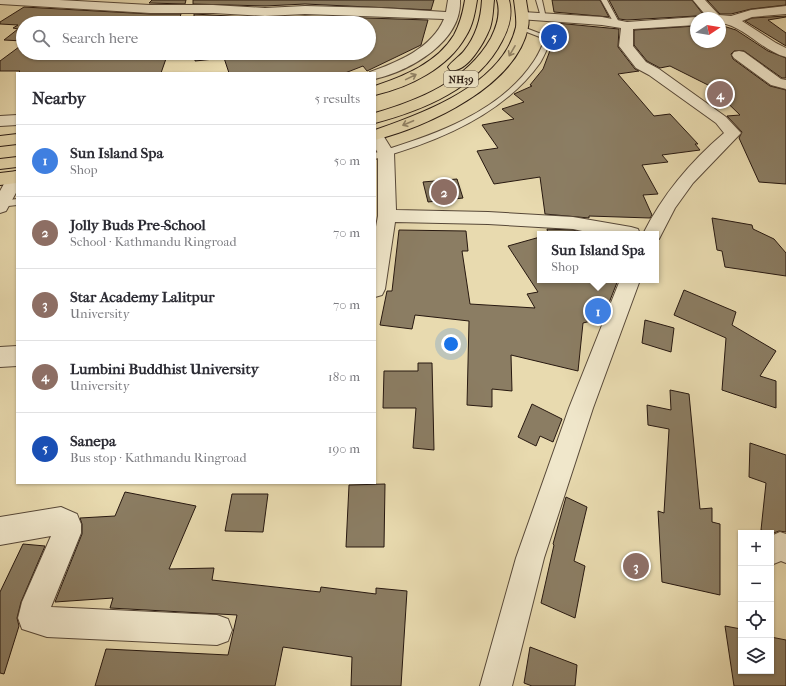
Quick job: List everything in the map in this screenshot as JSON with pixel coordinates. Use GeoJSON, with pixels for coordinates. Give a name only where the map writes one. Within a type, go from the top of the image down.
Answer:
{"type":"FeatureCollection","features":[{"type":"Feature","properties":{"kind":"main road"},"geometry":{"type":"LineString","coordinates":[[376,92],[422,72],[442,58],[463,30],[471,0]]}},
{"type":"Feature","properties":{"kind":"main road","name":"NH39"},"geometry":{"type":"LineString","coordinates":[[444,75],[467,56],[480,38],[486,22],[488,0]]}},
{"type":"Feature","properties":{"kind":"main road","name":"NH39"},"geometry":{"type":"LineString","coordinates":[[376,118],[416,104],[443,92],[466,76],[487,55],[496,43],[502,26],[504,0]]}},
{"type":"Feature","properties":{"kind":"main road"},"geometry":{"type":"LineString","coordinates":[[376,135],[424,117],[452,103],[479,87],[496,73],[517,43],[522,22],[520,0]]}},
{"type":"Feature","properties":{"kind":"main road"},"geometry":{"type":"LineString","coordinates":[[376,105],[404,96],[422,87]]}},
{"type":"Feature","properties":{"kind":"main road"},"geometry":{"type":"LineString","coordinates":[[0,141],[16,139]]}},
{"type":"Feature","properties":{"kind":"main road"},"geometry":{"type":"LineString","coordinates":[[0,153],[16,151]]}},
{"type":"Feature","properties":{"kind":"main road"},"geometry":{"type":"LineString","coordinates":[[0,164],[12,174]]}},
{"type":"Feature","properties":{"kind":"street"},"geometry":{"type":"LineString","coordinates":[[0,0],[98,4],[150,9],[202,4],[265,12],[381,6],[451,16]]}},
{"type":"Feature","properties":{"kind":"street"},"geometry":{"type":"LineString","coordinates":[[376,75],[386,72],[438,41],[455,6],[454,0]]}},
{"type":"Feature","properties":{"kind":"street"},"geometry":{"type":"LineString","coordinates":[[700,0],[710,12]]}},
{"type":"Feature","properties":{"kind":"street"},"geometry":{"type":"LineString","coordinates":[[726,19],[751,14],[786,10]]}},
{"type":"Feature","properties":{"kind":"street"},"geometry":{"type":"LineString","coordinates":[[522,22],[544,17],[602,21],[622,25],[690,21]]}},
{"type":"Feature","properties":{"kind":"street"},"geometry":{"type":"LineString","coordinates":[[726,19],[771,46],[786,53]]}},
{"type":"Feature","properties":{"kind":"street"},"geometry":{"type":"LineString","coordinates":[[622,25],[626,46],[641,65],[654,72],[721,120],[733,133],[716,147],[677,189],[661,215],[653,231]]}},
{"type":"Feature","properties":{"kind":"street"},"geometry":{"type":"LineString","coordinates":[[739,54],[776,82],[786,85]]}},
{"type":"Feature","properties":{"kind":"street"},"geometry":{"type":"LineString","coordinates":[[0,121],[16,120]]}},
{"type":"Feature","properties":{"kind":"street"},"geometry":{"type":"LineString","coordinates":[[376,139],[380,154],[387,216],[376,283]]}},
{"type":"Feature","properties":{"kind":"street"},"geometry":{"type":"LineString","coordinates":[[5,204],[12,174]]}},
{"type":"Feature","properties":{"kind":"street"},"geometry":{"type":"LineString","coordinates":[[387,216],[488,218],[573,224],[614,231]]}},
{"type":"Feature","properties":{"kind":"street"},"geometry":{"type":"LineString","coordinates":[[496,686],[530,558],[581,408],[629,283]]}},
{"type":"Feature","properties":{"kind":"street"},"geometry":{"type":"LineString","coordinates":[[0,357],[16,356]]}},
{"type":"Feature","properties":{"kind":"street"},"geometry":{"type":"LineString","coordinates":[[0,531],[61,521],[67,524],[67,533],[37,602],[33,618],[47,622],[217,630]]}},
{"type":"Feature","properties":{"kind":"street"},"geometry":{"type":"LineString","coordinates":[[774,549],[780,546],[786,549]]}},
{"type":"Feature","properties":{"kind":"lane"},"geometry":{"type":"LineString","coordinates":[[539,0],[544,17]]}},
{"type":"Feature","properties":{"kind":"lane"},"geometry":{"type":"LineString","coordinates":[[604,0],[622,25]]}},
{"type":"Feature","properties":{"kind":"lane"},"geometry":{"type":"LineString","coordinates":[[380,154],[445,131],[488,108],[521,82],[535,66],[546,48],[549,38],[522,22]]}},
{"type":"Feature","properties":{"kind":"building"},"geometry":{"type":"Polygon","coordinates":[[[152,0],[186,0],[185,4],[149,3],[152,0]]]}},
{"type":"Feature","properties":{"kind":"building"},"geometry":{"type":"Polygon","coordinates":[[[193,0],[434,0],[431,10],[305,4],[265,6],[193,4],[193,0]]]}},
{"type":"Feature","properties":{"kind":"building"},"geometry":{"type":"Polygon","coordinates":[[[552,0],[600,0],[609,17],[554,12],[552,0]]]}},
{"type":"Feature","properties":{"kind":"building"},"geometry":{"type":"Polygon","coordinates":[[[609,0],[692,0],[701,12],[690,12],[690,16],[627,20],[619,19],[609,0]]]}},
{"type":"Feature","properties":{"kind":"building"},"geometry":{"type":"Polygon","coordinates":[[[707,0],[786,0],[786,5],[751,9],[731,14],[726,14],[726,12],[718,12],[707,0]]]}},
{"type":"Feature","properties":{"kind":"building"},"geometry":{"type":"Polygon","coordinates":[[[24,7],[150,14],[181,14],[180,16],[16,16],[16,25],[0,24],[0,22],[24,7]]]}},
{"type":"Feature","properties":{"kind":"building"},"geometry":{"type":"Polygon","coordinates":[[[194,14],[230,16],[194,16],[194,14]]]}},
{"type":"Feature","properties":{"kind":"building"},"geometry":{"type":"Polygon","coordinates":[[[786,16],[768,20],[786,33],[786,46],[745,21],[752,18],[786,16]]]}},
{"type":"Feature","properties":{"kind":"building"},"geometry":{"type":"Polygon","coordinates":[[[376,18],[428,20],[421,45],[367,71],[363,66],[348,72],[229,72],[225,60],[376,60],[376,18]]]}},
{"type":"Feature","properties":{"kind":"building"},"geometry":{"type":"Polygon","coordinates":[[[556,23],[619,29],[618,47],[635,69],[639,71],[618,74],[654,116],[670,114],[698,144],[695,144],[700,150],[662,155],[668,162],[642,165],[658,194],[643,195],[652,215],[650,218],[589,216],[589,218],[545,214],[540,177],[494,184],[477,151],[498,148],[482,125],[514,119],[502,109],[524,102],[514,94],[532,86],[530,85],[543,69],[557,32],[556,23]]]}},
{"type":"Feature","properties":{"kind":"building"},"geometry":{"type":"Polygon","coordinates":[[[690,26],[690,48],[726,48],[726,27],[736,30],[768,51],[786,58],[786,78],[782,78],[744,51],[734,51],[731,54],[733,59],[770,86],[786,90],[786,184],[759,182],[739,138],[742,132],[727,116],[740,115],[710,86],[670,66],[660,68],[647,61],[634,45],[634,30],[690,26]]]}},
{"type":"Feature","properties":{"kind":"building"},"geometry":{"type":"Polygon","coordinates":[[[16,31],[16,41],[4,40],[16,31]]]}},
{"type":"Feature","properties":{"kind":"building"},"geometry":{"type":"Polygon","coordinates":[[[16,49],[16,60],[166,60],[161,72],[0,71],[0,61],[16,49]]]}},
{"type":"Feature","properties":{"kind":"building"},"geometry":{"type":"Polygon","coordinates":[[[457,179],[463,198],[428,202],[423,182],[457,179]]]}},
{"type":"Feature","properties":{"kind":"building"},"geometry":{"type":"Polygon","coordinates":[[[712,218],[752,225],[753,229],[774,239],[786,253],[786,276],[725,267],[722,251],[717,250],[712,218]]]}},
{"type":"Feature","properties":{"kind":"building"},"geometry":{"type":"Polygon","coordinates":[[[547,229],[577,231],[547,231],[547,229]]]}},
{"type":"Feature","properties":{"kind":"building"},"geometry":{"type":"Polygon","coordinates":[[[399,230],[466,231],[468,251],[462,251],[470,304],[535,308],[527,294],[538,292],[508,246],[537,238],[537,283],[617,283],[603,318],[583,323],[578,371],[511,355],[512,391],[492,389],[492,407],[467,405],[469,321],[415,315],[412,329],[380,325],[387,291],[392,291],[399,230]]]}},
{"type":"Feature","properties":{"kind":"building"},"geometry":{"type":"Polygon","coordinates":[[[684,290],[736,312],[732,325],[776,351],[760,376],[776,381],[776,408],[722,390],[726,338],[674,315],[684,290]]]}},
{"type":"Feature","properties":{"kind":"building"},"geometry":{"type":"Polygon","coordinates":[[[645,320],[674,328],[671,352],[642,343],[645,320]]]}},
{"type":"Feature","properties":{"kind":"building"},"geometry":{"type":"Polygon","coordinates":[[[418,363],[432,363],[434,450],[413,448],[416,408],[383,408],[384,371],[418,371],[418,363]]]}},
{"type":"Feature","properties":{"kind":"building"},"geometry":{"type":"Polygon","coordinates":[[[670,390],[689,394],[700,509],[712,508],[712,522],[720,524],[720,595],[662,582],[658,511],[664,513],[669,429],[648,425],[647,405],[671,410],[670,390]]]}},
{"type":"Feature","properties":{"kind":"building"},"geometry":{"type":"Polygon","coordinates":[[[532,404],[562,419],[553,442],[540,436],[536,446],[518,437],[532,404]]]}},
{"type":"Feature","properties":{"kind":"building"},"geometry":{"type":"Polygon","coordinates":[[[750,443],[786,455],[786,532],[779,531],[774,533],[774,530],[761,530],[766,483],[749,477],[750,443]]]}},
{"type":"Feature","properties":{"kind":"building"},"geometry":{"type":"Polygon","coordinates":[[[385,484],[384,547],[346,547],[349,485],[385,484]]]}},
{"type":"Feature","properties":{"kind":"building"},"geometry":{"type":"Polygon","coordinates":[[[125,492],[196,506],[169,569],[214,568],[212,580],[320,592],[321,587],[376,594],[376,588],[407,591],[401,686],[351,686],[352,657],[283,647],[275,686],[95,686],[106,649],[228,655],[237,615],[110,608],[113,598],[55,602],[82,534],[82,524],[80,518],[115,516],[125,492]]]}},
{"type":"Feature","properties":{"kind":"building"},"geometry":{"type":"Polygon","coordinates":[[[232,494],[268,494],[263,532],[225,531],[232,494]]]}},
{"type":"Feature","properties":{"kind":"building"},"geometry":{"type":"Polygon","coordinates":[[[566,497],[587,507],[574,561],[585,566],[575,618],[541,603],[553,544],[566,497]]]}},
{"type":"Feature","properties":{"kind":"building"},"geometry":{"type":"Polygon","coordinates":[[[23,544],[45,546],[21,602],[17,618],[19,626],[4,674],[0,673],[0,592],[23,544]]]}},
{"type":"Feature","properties":{"kind":"building"},"geometry":{"type":"Polygon","coordinates":[[[725,626],[738,628],[738,674],[774,674],[774,638],[786,640],[786,686],[734,686],[725,626]]]}},
{"type":"Feature","properties":{"kind":"building"},"geometry":{"type":"Polygon","coordinates":[[[530,647],[577,665],[575,686],[532,686],[524,683],[530,647]]]}},
{"type":"Feature","properties":{"kind":"place","name":"Sanepa"},"geometry":{"type":"Point","coordinates":[554,37]}},
{"type":"Feature","properties":{"kind":"place","name":"Lumbini Buddhist University"},"geometry":{"type":"Point","coordinates":[720,94]}},
{"type":"Feature","properties":{"kind":"place","name":"Jolly Buds Pre-School"},"geometry":{"type":"Point","coordinates":[444,192]}},
{"type":"Feature","properties":{"kind":"place","name":"Sun Island Spa"},"geometry":{"type":"Point","coordinates":[598,311]}},
{"type":"Feature","properties":{"kind":"place","name":"Star Academy Lalitpur"},"geometry":{"type":"Point","coordinates":[636,566]}}]}
